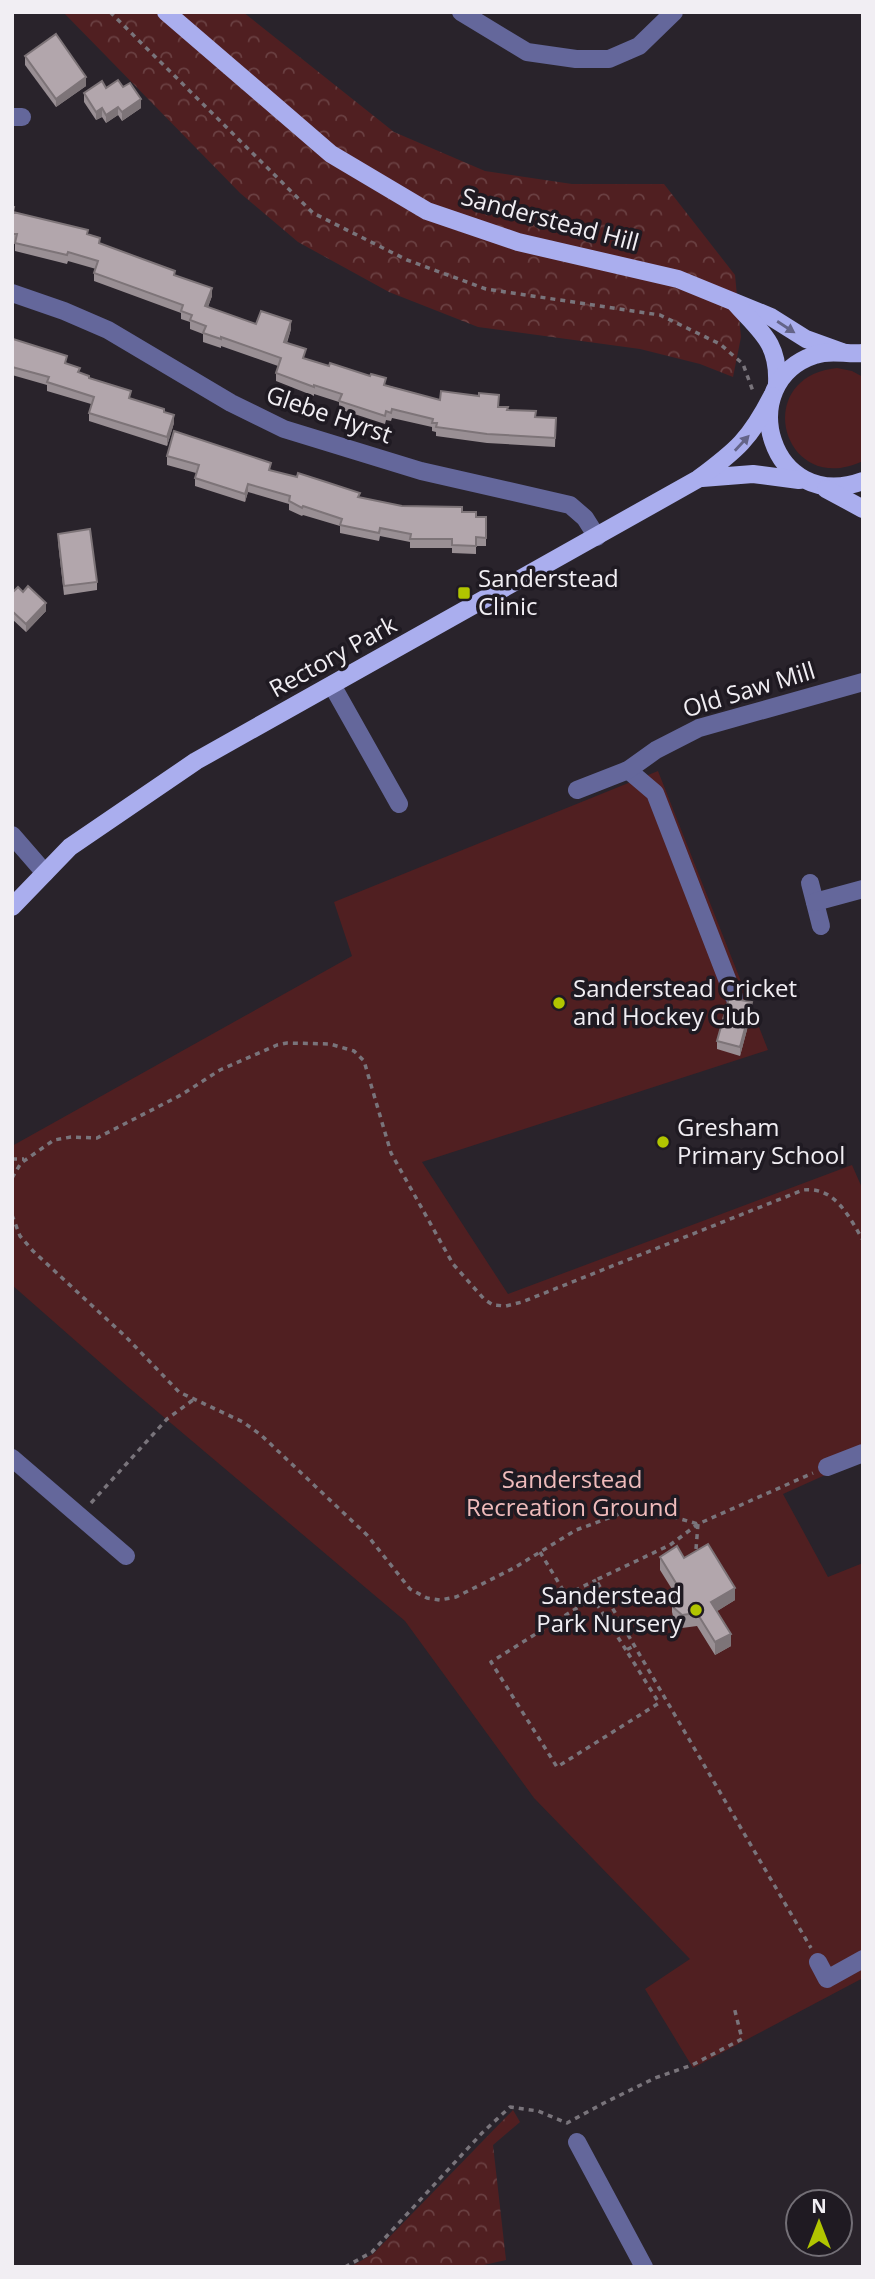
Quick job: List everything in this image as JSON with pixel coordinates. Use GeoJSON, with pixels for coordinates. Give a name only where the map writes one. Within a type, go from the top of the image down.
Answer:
{"type":"FeatureCollection","features":[{"type":"Feature","properties":{"kind":"main road","name":"Sanderstead Hill"},"geometry":{"type":"LineString","coordinates":[[166,12],[331,154],[427,211],[518,242],[678,278],[771,317],[806,340],[857,354]]}},
{"type":"Feature","properties":{"kind":"main road","name":"Sanderstead Hill"},"geometry":{"type":"LineString","coordinates":[[732,300],[767,339],[775,354],[778,367],[770,431],[776,448],[786,468],[814,484]]}},
{"type":"Feature","properties":{"kind":"main road","name":"Rectory Park"},"geometry":{"type":"LineString","coordinates":[[12,907],[70,847],[197,761],[698,479],[727,458],[755,428],[774,390],[801,361],[815,355],[857,354]]}},
{"type":"Feature","properties":{"kind":"main road","name":"Rectory Park"},"geometry":{"type":"LineString","coordinates":[[698,479],[753,474],[814,484]]}},
{"type":"Feature","properties":{"kind":"main road"},"geometry":{"type":"LineString","coordinates":[[814,484],[834,489],[863,481]]}},
{"type":"Feature","properties":{"kind":"main road"},"geometry":{"type":"LineString","coordinates":[[814,484],[863,509]]}},
{"type":"Feature","properties":{"kind":"street"},"geometry":{"type":"LineString","coordinates":[[461,12],[527,52],[576,59],[609,59],[639,46],[674,12]]}},
{"type":"Feature","properties":{"kind":"street","name":"Glebe Hyrst"},"geometry":{"type":"LineString","coordinates":[[12,293],[108,330],[268,423],[337,447],[421,471],[570,505],[585,518],[597,537]]}},
{"type":"Feature","properties":{"kind":"street","name":"Old Saw Mill"},"geometry":{"type":"LineString","coordinates":[[577,790],[628,770],[656,750],[699,728],[863,682]]}},
{"type":"Feature","properties":{"kind":"street"},"geometry":{"type":"LineString","coordinates":[[332,685],[399,804]]}},
{"type":"Feature","properties":{"kind":"street"},"geometry":{"type":"LineString","coordinates":[[628,770],[655,793],[734,997]]}},
{"type":"Feature","properties":{"kind":"street"},"geometry":{"type":"LineString","coordinates":[[12,835],[44,873]]}},
{"type":"Feature","properties":{"kind":"street"},"geometry":{"type":"LineString","coordinates":[[810,883],[821,926]]}},
{"type":"Feature","properties":{"kind":"street"},"geometry":{"type":"LineString","coordinates":[[815,902],[863,889]]}},
{"type":"Feature","properties":{"kind":"street"},"geometry":{"type":"LineString","coordinates":[[827,1467],[863,1452]]}},
{"type":"Feature","properties":{"kind":"street"},"geometry":{"type":"LineString","coordinates":[[12,1458],[126,1556]]}},
{"type":"Feature","properties":{"kind":"street"},"geometry":{"type":"LineString","coordinates":[[818,1962],[827,1979],[863,1959]]}},
{"type":"Feature","properties":{"kind":"street"},"geometry":{"type":"LineString","coordinates":[[577,2142],[644,2267]]}},
{"type":"Feature","properties":{"kind":"path"},"geometry":{"type":"LineString","coordinates":[[110,12],[313,213],[407,260],[486,289],[660,315],[720,344],[743,365],[754,393],[755,428]]}},
{"type":"Feature","properties":{"kind":"path"},"geometry":{"type":"LineString","coordinates":[[12,1178],[26,1159],[57,1139],[97,1138],[181,1095],[220,1070],[277,1045],[330,1044],[354,1051],[364,1061],[391,1153],[453,1264],[484,1299],[493,1305],[506,1306],[522,1302],[803,1190],[818,1190],[831,1197],[844,1209],[863,1240]]}},
{"type":"Feature","properties":{"kind":"path"},"geometry":{"type":"LineString","coordinates":[[12,1159],[26,1159]]}},
{"type":"Feature","properties":{"kind":"path"},"geometry":{"type":"LineString","coordinates":[[12,1215],[20,1236],[33,1251],[133,1344],[173,1387],[193,1400],[226,1413],[261,1435],[367,1535],[411,1589],[421,1596],[440,1600],[452,1599],[514,1568],[576,1530],[625,1512],[653,1511],[698,1524]]}},
{"type":"Feature","properties":{"kind":"path"},"geometry":{"type":"LineString","coordinates":[[80,1515],[167,1419],[193,1400]]}},
{"type":"Feature","properties":{"kind":"path"},"geometry":{"type":"LineString","coordinates":[[540,1552],[566,1595],[670,1545],[698,1524],[827,1467]]}},
{"type":"Feature","properties":{"kind":"path"},"geometry":{"type":"LineString","coordinates":[[696,1549],[698,1524]]}},
{"type":"Feature","properties":{"kind":"path"},"geometry":{"type":"LineString","coordinates":[[596,1580],[818,1962]]}},
{"type":"Feature","properties":{"kind":"path"},"geometry":{"type":"LineString","coordinates":[[593,1598],[626,1650],[659,1703],[557,1767],[491,1662],[593,1598]]}},
{"type":"Feature","properties":{"kind":"path"},"geometry":{"type":"LineString","coordinates":[[626,1650],[634,1646]]}},
{"type":"Feature","properties":{"kind":"path"},"geometry":{"type":"LineString","coordinates":[[345,2267],[372,2252],[482,2133],[510,2107],[538,2111],[567,2123],[604,2102],[655,2078],[692,2065],[742,2039],[734,2007]]}},
{"type":"Feature","properties":{"kind":"green space"},"geometry":{"type":"Polygon","coordinates":[[[243,12],[394,132],[485,171],[572,184],[664,184],[735,275],[741,337],[733,377],[700,364],[640,349],[478,327],[389,292],[298,242],[240,193],[64,13],[243,12]]]}},
{"type":"Feature","properties":{"kind":"green space"},"geometry":{"type":"Polygon","coordinates":[[[837,368],[863,377],[863,461],[835,468],[813,464],[796,451],[787,432],[785,411],[793,392],[810,376],[837,368]]]}},
{"type":"Feature","properties":{"kind":"green space","name":"Sanderstead Recreation Ground"},"geometry":{"type":"Polygon","coordinates":[[[658,771],[768,1050],[422,1162],[508,1294],[852,1165],[863,1190],[863,1458],[783,1494],[828,1577],[863,1563],[863,1978],[693,2068],[645,1989],[690,1959],[534,1798],[405,1621],[12,1285],[12,1146],[352,956],[334,902],[658,771]]]}},
{"type":"Feature","properties":{"kind":"green space"},"geometry":{"type":"Polygon","coordinates":[[[513,2110],[520,2122],[493,2145],[506,2260],[475,2267],[350,2267],[373,2254],[513,2110]]]}},
{"type":"Feature","properties":{"kind":"building"},"geometry":{"type":"Polygon","coordinates":[[[56,34],[86,77],[56,99],[25,56],[56,34]]]}},
{"type":"Feature","properties":{"kind":"building"},"geometry":{"type":"Polygon","coordinates":[[[118,80],[123,87],[130,83],[141,99],[122,112],[118,107],[106,115],[102,108],[96,112],[84,93],[102,81],[106,88],[118,80]]]}},
{"type":"Feature","properties":{"kind":"building"},"geometry":{"type":"Polygon","coordinates":[[[12,207],[13,212],[88,230],[87,234],[100,238],[99,243],[175,271],[174,275],[212,288],[205,306],[256,324],[261,311],[291,321],[284,342],[306,349],[303,358],[386,378],[384,385],[440,400],[441,391],[479,396],[479,393],[499,395],[498,407],[536,411],[535,417],[556,418],[555,438],[487,434],[436,427],[437,423],[432,423],[433,419],[392,409],[391,413],[386,411],[385,416],[339,401],[342,394],[276,373],[281,358],[203,333],[206,326],[190,320],[192,315],[181,311],[183,305],[94,273],[98,261],[68,252],[67,255],[15,243],[17,234],[12,234],[12,207]]]}},
{"type":"Feature","properties":{"kind":"building"},"geometry":{"type":"Polygon","coordinates":[[[12,336],[13,339],[67,356],[65,363],[80,368],[78,372],[131,391],[129,398],[174,415],[167,437],[89,413],[94,397],[47,382],[49,377],[12,367],[12,336]]]}},
{"type":"Feature","properties":{"kind":"building"},"geometry":{"type":"Polygon","coordinates":[[[174,431],[271,463],[269,470],[297,477],[298,473],[360,493],[358,497],[402,506],[462,507],[462,512],[476,512],[476,517],[486,517],[486,538],[476,537],[476,546],[452,545],[452,539],[410,539],[411,534],[380,528],[379,533],[340,525],[342,519],[303,506],[302,508],[289,501],[290,496],[248,484],[245,494],[195,478],[199,465],[167,456],[174,431]]]}},
{"type":"Feature","properties":{"kind":"building"},"geometry":{"type":"Polygon","coordinates":[[[90,529],[97,582],[64,586],[58,534],[90,529]]]}},
{"type":"Feature","properties":{"kind":"building"},"geometry":{"type":"Polygon","coordinates":[[[28,586],[46,603],[26,624],[12,611],[12,593],[18,587],[23,592],[28,586]]]}},
{"type":"Feature","properties":{"kind":"building"},"geometry":{"type":"Polygon","coordinates":[[[729,998],[752,1002],[740,1047],[717,1041],[729,998]]]}},
{"type":"Feature","properties":{"kind":"building","name":"Sanderstead Park Nursery"},"geometry":{"type":"Polygon","coordinates":[[[708,1544],[735,1588],[711,1602],[731,1634],[715,1642],[697,1613],[682,1615],[674,1608],[672,1600],[679,1588],[660,1557],[677,1546],[684,1558],[708,1544]]]}},
{"type":"Feature","properties":{"kind":"place","name":"Sanderstead Clinic"},"geometry":{"type":"Point","coordinates":[464,593]}},
{"type":"Feature","properties":{"kind":"place","name":"Sanderstead Cricket and Hockey Club"},"geometry":{"type":"Point","coordinates":[559,1003]}},
{"type":"Feature","properties":{"kind":"place","name":"Gresham Primary School"},"geometry":{"type":"Point","coordinates":[663,1142]}},
{"type":"Feature","properties":{"kind":"place","name":"Sanderstead Park Nursery"},"geometry":{"type":"Point","coordinates":[696,1610]}}]}
